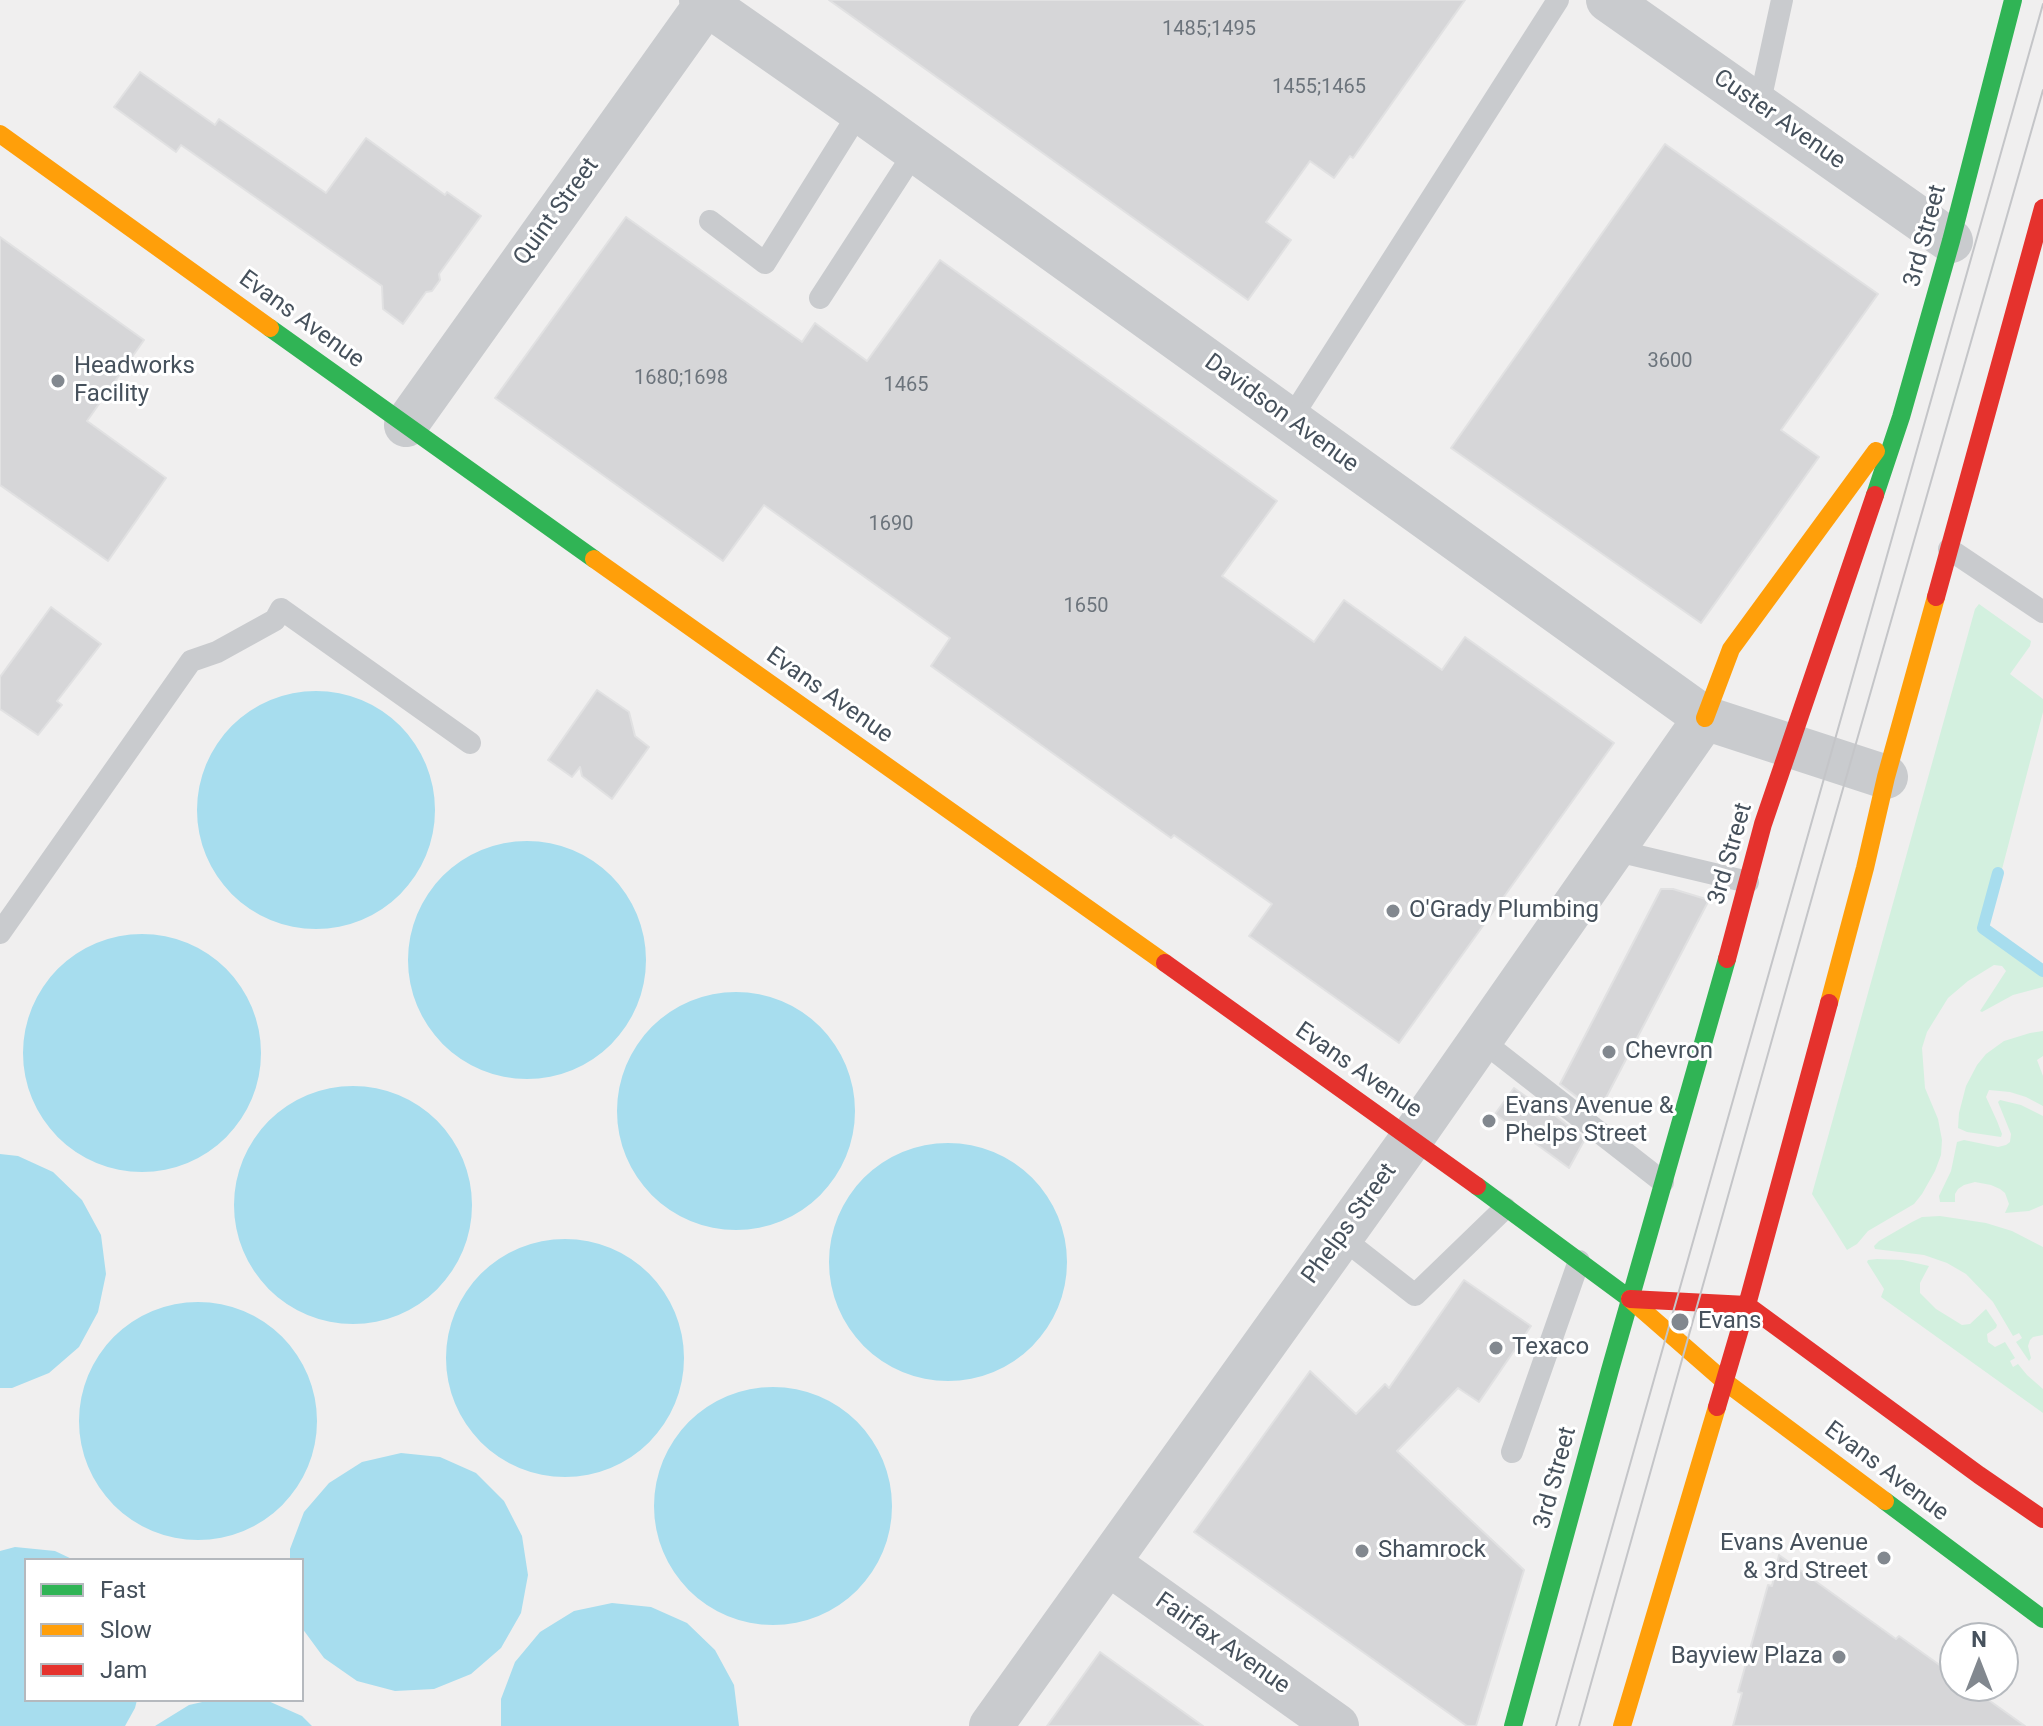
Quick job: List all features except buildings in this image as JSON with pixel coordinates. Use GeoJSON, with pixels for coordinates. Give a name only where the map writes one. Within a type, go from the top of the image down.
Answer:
{"type":"FeatureCollection","features":[{"type":"Feature","properties":{"kind":"main road","name":"3rd Street"},"geometry":{"type":"LineString","coordinates":[[1513,1726],[1763,824],[1901,417],[1951,241],[2013,0]]}},
{"type":"Feature","properties":{"kind":"main road","name":"Evans Avenue"},"geometry":{"type":"LineString","coordinates":[[0,134],[1412,1138],[1630,1299],[1724,1381],[2043,1619]]}},
{"type":"Feature","properties":{"kind":"main road"},"geometry":{"type":"LineString","coordinates":[[1622,1726],[1747,1305],[1865,868],[1886,777],[2043,208]]}},
{"type":"Feature","properties":{"kind":"main road"},"geometry":{"type":"LineString","coordinates":[[1705,718],[1731,649],[1901,417]]}},
{"type":"Feature","properties":{"kind":"main road"},"geometry":{"type":"LineString","coordinates":[[1630,1299],[1747,1305],[2043,1519]]}},
{"type":"Feature","properties":{"kind":"street","name":"Custer Avenue"},"geometry":{"type":"LineString","coordinates":[[1608,0],[1951,241]]}},
{"type":"Feature","properties":{"kind":"street","name":"Davidson Avenue"},"geometry":{"type":"LineString","coordinates":[[706,1],[1705,718],[1886,777]]}},
{"type":"Feature","properties":{"kind":"street","name":"Quint Street"},"geometry":{"type":"LineString","coordinates":[[406,425],[706,1]]}},
{"type":"Feature","properties":{"kind":"street","name":"Phelps Street"},"geometry":{"type":"LineString","coordinates":[[991,1726],[1412,1138],[1705,718]]}},
{"type":"Feature","properties":{"kind":"street","name":"Fairfax Avenue"},"geometry":{"type":"LineString","coordinates":[[1108,1563],[1337,1726]]}},
{"type":"Feature","properties":{"kind":"lane"},"geometry":{"type":"LineString","coordinates":[[1290,420],[1558,0]]}},
{"type":"Feature","properties":{"kind":"lane"},"geometry":{"type":"LineString","coordinates":[[1759,106],[1782,0]]}},
{"type":"Feature","properties":{"kind":"lane"},"geometry":{"type":"LineString","coordinates":[[710,221],[765,263],[860,111]]}},
{"type":"Feature","properties":{"kind":"lane"},"geometry":{"type":"LineString","coordinates":[[820,298],[916,150]]}},
{"type":"Feature","properties":{"kind":"lane"},"geometry":{"type":"LineString","coordinates":[[1949,549],[2043,612]]}},
{"type":"Feature","properties":{"kind":"lane"},"geometry":{"type":"LineString","coordinates":[[0,933],[191,661],[217,652],[263,627],[275,620],[281,609],[470,743]]}},
{"type":"Feature","properties":{"kind":"lane"},"geometry":{"type":"LineString","coordinates":[[1613,850],[1748,882]]}},
{"type":"Feature","properties":{"kind":"lane"},"geometry":{"type":"LineString","coordinates":[[1481,1040],[1663,1182]]}},
{"type":"Feature","properties":{"kind":"lane"},"geometry":{"type":"LineString","coordinates":[[1341,1237],[1415,1295],[1505,1208]]}},
{"type":"Feature","properties":{"kind":"lane"},"geometry":{"type":"LineString","coordinates":[[1512,1452],[1579,1261]]}},
{"type":"Feature","properties":{"kind":"green space"},"geometry":{"type":"Polygon","coordinates":[[[1979,604],[2031,641],[2010,674],[2043,699],[2043,712],[2001,873],[1996,872],[1980,930],[2043,976],[2043,987],[2013,995],[1982,1012],[2006,971],[2002,966],[1994,965],[1948,998],[1927,1032],[1922,1048],[1925,1088],[1938,1119],[1942,1140],[1935,1171],[1914,1204],[1868,1231],[1847,1250],[1812,1194],[1975,609],[1979,604]]]}},
{"type":"Feature","properties":{"kind":"green space"},"geometry":{"type":"Polygon","coordinates":[[[2043,1031],[2043,1056],[2037,1060],[2043,1076],[2043,1106],[2010,1092],[1989,1090],[1986,1097],[2001,1137],[1958,1128],[1966,1086],[1986,1054],[2004,1041],[2043,1031]]]}},
{"type":"Feature","properties":{"kind":"green space"},"geometry":{"type":"Polygon","coordinates":[[[1998,1102],[2021,1105],[2043,1116],[2043,1205],[2029,1211],[2005,1213],[2009,1204],[2005,1193],[1991,1185],[1975,1182],[1958,1189],[1955,1202],[1940,1202],[1939,1196],[1951,1171],[1957,1142],[1964,1140],[1998,1147],[2010,1142],[2011,1134],[1998,1102]]]}},
{"type":"Feature","properties":{"kind":"green space"},"geometry":{"type":"Polygon","coordinates":[[[1940,1216],[1986,1223],[2012,1231],[2043,1247],[2043,1335],[2030,1340],[2029,1361],[2016,1342],[2022,1338],[2019,1333],[2013,1336],[1993,1302],[1966,1274],[1924,1255],[1875,1249],[1879,1241],[1912,1222],[1922,1217],[1940,1216]]]}},
{"type":"Feature","properties":{"kind":"green space"},"geometry":{"type":"Polygon","coordinates":[[[1877,1259],[1903,1260],[1929,1266],[1920,1283],[1920,1293],[1936,1309],[1962,1325],[1970,1324],[1986,1309],[1997,1325],[1987,1334],[1988,1342],[1995,1347],[2005,1342],[2015,1358],[2010,1361],[2013,1367],[2018,1364],[2043,1389],[2043,1413],[1881,1297],[1884,1289],[1867,1262],[1877,1259]]]}},
{"type":"Feature","properties":{"kind":"sand"},"geometry":{"type":"Polygon","coordinates":[[[1995,872],[2001,873],[1987,927],[2043,968],[2043,976],[1980,930],[1995,872]]]}},
{"type":"Feature","properties":{"kind":"water"},"geometry":{"type":"Polygon","coordinates":[[[316,691],[361,700],[382,711],[400,726],[415,744],[426,765],[435,810],[426,855],[415,876],[400,894],[382,909],[361,920],[316,929],[271,920],[250,909],[232,894],[217,876],[206,855],[197,810],[206,765],[217,744],[232,726],[250,711],[271,700],[316,691]]]}},
{"type":"Feature","properties":{"kind":"water"},"geometry":{"type":"Polygon","coordinates":[[[527,841],[572,850],[593,861],[611,876],[626,894],[637,915],[646,960],[637,1005],[626,1026],[611,1044],[593,1059],[572,1070],[527,1079],[482,1070],[461,1059],[443,1044],[428,1026],[417,1005],[408,960],[417,915],[428,894],[443,876],[461,861],[482,850],[527,841]]]}},
{"type":"Feature","properties":{"kind":"water"},"geometry":{"type":"Polygon","coordinates":[[[142,934],[165,936],[187,943],[208,954],[226,969],[241,987],[252,1008],[259,1030],[259,1076],[252,1098],[241,1119],[226,1137],[208,1152],[187,1163],[165,1170],[142,1172],[119,1170],[97,1163],[76,1152],[58,1137],[43,1119],[32,1098],[25,1076],[23,1053],[25,1030],[32,1008],[43,987],[58,969],[76,954],[97,943],[119,936],[142,934]]]}},
{"type":"Feature","properties":{"kind":"water"},"geometry":{"type":"Polygon","coordinates":[[[736,992],[781,1001],[802,1012],[820,1027],[835,1045],[846,1066],[855,1111],[846,1156],[835,1177],[820,1195],[802,1210],[781,1221],[736,1230],[691,1221],[670,1210],[652,1195],[637,1177],[626,1156],[617,1111],[626,1066],[637,1045],[652,1027],[670,1012],[691,1001],[736,992]]]}},
{"type":"Feature","properties":{"kind":"water"},"geometry":{"type":"Polygon","coordinates":[[[353,1086],[398,1095],[419,1106],[437,1121],[452,1139],[463,1160],[472,1205],[463,1250],[452,1271],[437,1289],[419,1304],[398,1315],[353,1324],[308,1315],[287,1304],[269,1289],[254,1271],[243,1250],[234,1205],[243,1160],[254,1139],[269,1121],[287,1106],[308,1095],[353,1086]]]}},
{"type":"Feature","properties":{"kind":"water"},"geometry":{"type":"Polygon","coordinates":[[[948,1143],[971,1145],[993,1152],[1014,1163],[1032,1178],[1047,1196],[1058,1217],[1065,1239],[1065,1285],[1058,1307],[1047,1328],[1032,1346],[1014,1361],[993,1372],[971,1379],[948,1381],[925,1379],[903,1372],[882,1361],[864,1346],[849,1328],[838,1307],[831,1285],[829,1262],[831,1239],[838,1217],[849,1196],[864,1178],[882,1163],[903,1152],[925,1145],[948,1143]]]}},
{"type":"Feature","properties":{"kind":"water"},"geometry":{"type":"Polygon","coordinates":[[[0,1154],[18,1156],[53,1172],[82,1200],[101,1235],[106,1274],[98,1312],[79,1347],[49,1373],[12,1388],[0,1388],[0,1154]]]}},
{"type":"Feature","properties":{"kind":"water"},"geometry":{"type":"Polygon","coordinates":[[[565,1239],[588,1241],[610,1248],[631,1259],[649,1274],[664,1292],[675,1313],[682,1335],[682,1381],[675,1403],[664,1424],[649,1442],[631,1457],[610,1468],[588,1475],[565,1477],[542,1475],[520,1468],[499,1457],[481,1442],[466,1424],[455,1403],[448,1381],[446,1358],[448,1335],[455,1313],[466,1292],[481,1274],[499,1259],[520,1248],[542,1241],[565,1239]]]}},
{"type":"Feature","properties":{"kind":"water"},"geometry":{"type":"Polygon","coordinates":[[[198,1302],[221,1304],[243,1311],[264,1322],[282,1337],[297,1355],[308,1376],[315,1398],[315,1444],[308,1466],[297,1487],[282,1505],[264,1520],[243,1531],[221,1538],[198,1540],[175,1538],[153,1531],[132,1520],[114,1505],[99,1487],[88,1466],[81,1444],[79,1421],[81,1398],[88,1376],[99,1355],[114,1337],[132,1322],[153,1311],[175,1304],[198,1302]]]}},
{"type":"Feature","properties":{"kind":"water"},"geometry":{"type":"Polygon","coordinates":[[[773,1387],[818,1396],[839,1407],[857,1422],[872,1440],[883,1461],[892,1506],[883,1551],[872,1572],[857,1590],[839,1605],[818,1616],[773,1625],[728,1616],[707,1605],[689,1590],[674,1572],[663,1551],[654,1506],[663,1461],[674,1440],[689,1422],[707,1407],[728,1396],[773,1387]]]}},
{"type":"Feature","properties":{"kind":"water"},"geometry":{"type":"Polygon","coordinates":[[[401,1453],[440,1457],[476,1473],[504,1501],[522,1536],[528,1575],[521,1613],[501,1648],[471,1674],[434,1689],[395,1691],[357,1681],[324,1658],[304,1631],[304,1558],[290,1558],[290,1549],[304,1512],[329,1483],[362,1462],[401,1453]]]}},
{"type":"Feature","properties":{"kind":"water"},"geometry":{"type":"Polygon","coordinates":[[[15,1547],[55,1551],[70,1558],[24,1558],[24,1702],[136,1702],[125,1726],[0,1726],[0,1551],[15,1547]]]}},
{"type":"Feature","properties":{"kind":"water"},"geometry":{"type":"Polygon","coordinates":[[[612,1603],[651,1607],[687,1623],[715,1650],[734,1685],[739,1726],[501,1726],[501,1699],[515,1662],[540,1632],[574,1611],[612,1603]]]}},
{"type":"Feature","properties":{"kind":"water"},"geometry":{"type":"Polygon","coordinates":[[[202,1702],[270,1702],[302,1716],[312,1726],[155,1726],[189,1705],[202,1702]]]}},
{"type":"Feature","properties":{"kind":"waterway"},"geometry":{"type":"LineString","coordinates":[[1998,873],[1983,928],[2043,971]]}},
{"type":"Feature","properties":{"kind":"tram line"},"geometry":{"type":"LineString","coordinates":[[1556,1726],[2043,4]]}},
{"type":"Feature","properties":{"kind":"tram line"},"geometry":{"type":"LineString","coordinates":[[1579,1726],[2043,90]]}},
{"type":"Feature","properties":{"kind":"traffic: fast"},"geometry":{"type":"LineString","coordinates":[[1875,495],[1901,417],[1951,241],[2013,0]]}},
{"type":"Feature","properties":{"kind":"traffic: fast"},"geometry":{"type":"LineString","coordinates":[[270,328],[594,559]]}},
{"type":"Feature","properties":{"kind":"traffic: fast"},"geometry":{"type":"LineString","coordinates":[[1513,1726],[1727,959]]}},
{"type":"Feature","properties":{"kind":"traffic: fast"},"geometry":{"type":"LineString","coordinates":[[1477,1186],[1630,1299]]}},
{"type":"Feature","properties":{"kind":"traffic: fast"},"geometry":{"type":"LineString","coordinates":[[1885,1501],[2043,1619]]}},
{"type":"Feature","properties":{"kind":"traffic: slow"},"geometry":{"type":"LineString","coordinates":[[0,134],[270,328]]}},
{"type":"Feature","properties":{"kind":"traffic: slow"},"geometry":{"type":"LineString","coordinates":[[1705,718],[1731,649],[1876,451]]}},
{"type":"Feature","properties":{"kind":"traffic: slow"},"geometry":{"type":"LineString","coordinates":[[594,559],[1165,963]]}},
{"type":"Feature","properties":{"kind":"traffic: slow"},"geometry":{"type":"LineString","coordinates":[[1829,1003],[1886,777],[1936,597]]}},
{"type":"Feature","properties":{"kind":"traffic: slow"},"geometry":{"type":"LineString","coordinates":[[1630,1299],[1724,1381],[1885,1501]]}},
{"type":"Feature","properties":{"kind":"traffic: slow"},"geometry":{"type":"LineString","coordinates":[[1622,1726],[1717,1407]]}},
{"type":"Feature","properties":{"kind":"traffic: jam"},"geometry":{"type":"LineString","coordinates":[[1936,597],[2043,208]]}},
{"type":"Feature","properties":{"kind":"traffic: jam"},"geometry":{"type":"LineString","coordinates":[[1727,959],[1763,824],[1875,495]]}},
{"type":"Feature","properties":{"kind":"traffic: jam"},"geometry":{"type":"LineString","coordinates":[[1165,963],[1477,1186]]}},
{"type":"Feature","properties":{"kind":"traffic: jam"},"geometry":{"type":"LineString","coordinates":[[1717,1407],[1829,1003]]}},
{"type":"Feature","properties":{"kind":"traffic: jam"},"geometry":{"type":"LineString","coordinates":[[1630,1299],[1747,1305],[2043,1519]]}},
{"type":"Feature","properties":{"kind":"place","name":"Headworks Facility"},"geometry":{"type":"Point","coordinates":[58,381]}},
{"type":"Feature","properties":{"kind":"place","name":"O'Grady Plumbing"},"geometry":{"type":"Point","coordinates":[1393,911]}},
{"type":"Feature","properties":{"kind":"place","name":"Chevron"},"geometry":{"type":"Point","coordinates":[1609,1052]}},
{"type":"Feature","properties":{"kind":"place","name":"Evans Avenue & Phelps Street"},"geometry":{"type":"Point","coordinates":[1489,1121]}},
{"type":"Feature","properties":{"kind":"place","name":"Evans"},"geometry":{"type":"Point","coordinates":[1680,1322]}},
{"type":"Feature","properties":{"kind":"place","name":"Texaco"},"geometry":{"type":"Point","coordinates":[1496,1348]}},
{"type":"Feature","properties":{"kind":"place","name":"Shamrock"},"geometry":{"type":"Point","coordinates":[1362,1551]}},
{"type":"Feature","properties":{"kind":"place","name":"Evans Avenue & 3rd Street"},"geometry":{"type":"Point","coordinates":[1884,1558]}},
{"type":"Feature","properties":{"kind":"place","name":"Bayview Plaza"},"geometry":{"type":"Point","coordinates":[1839,1657]}}]}
